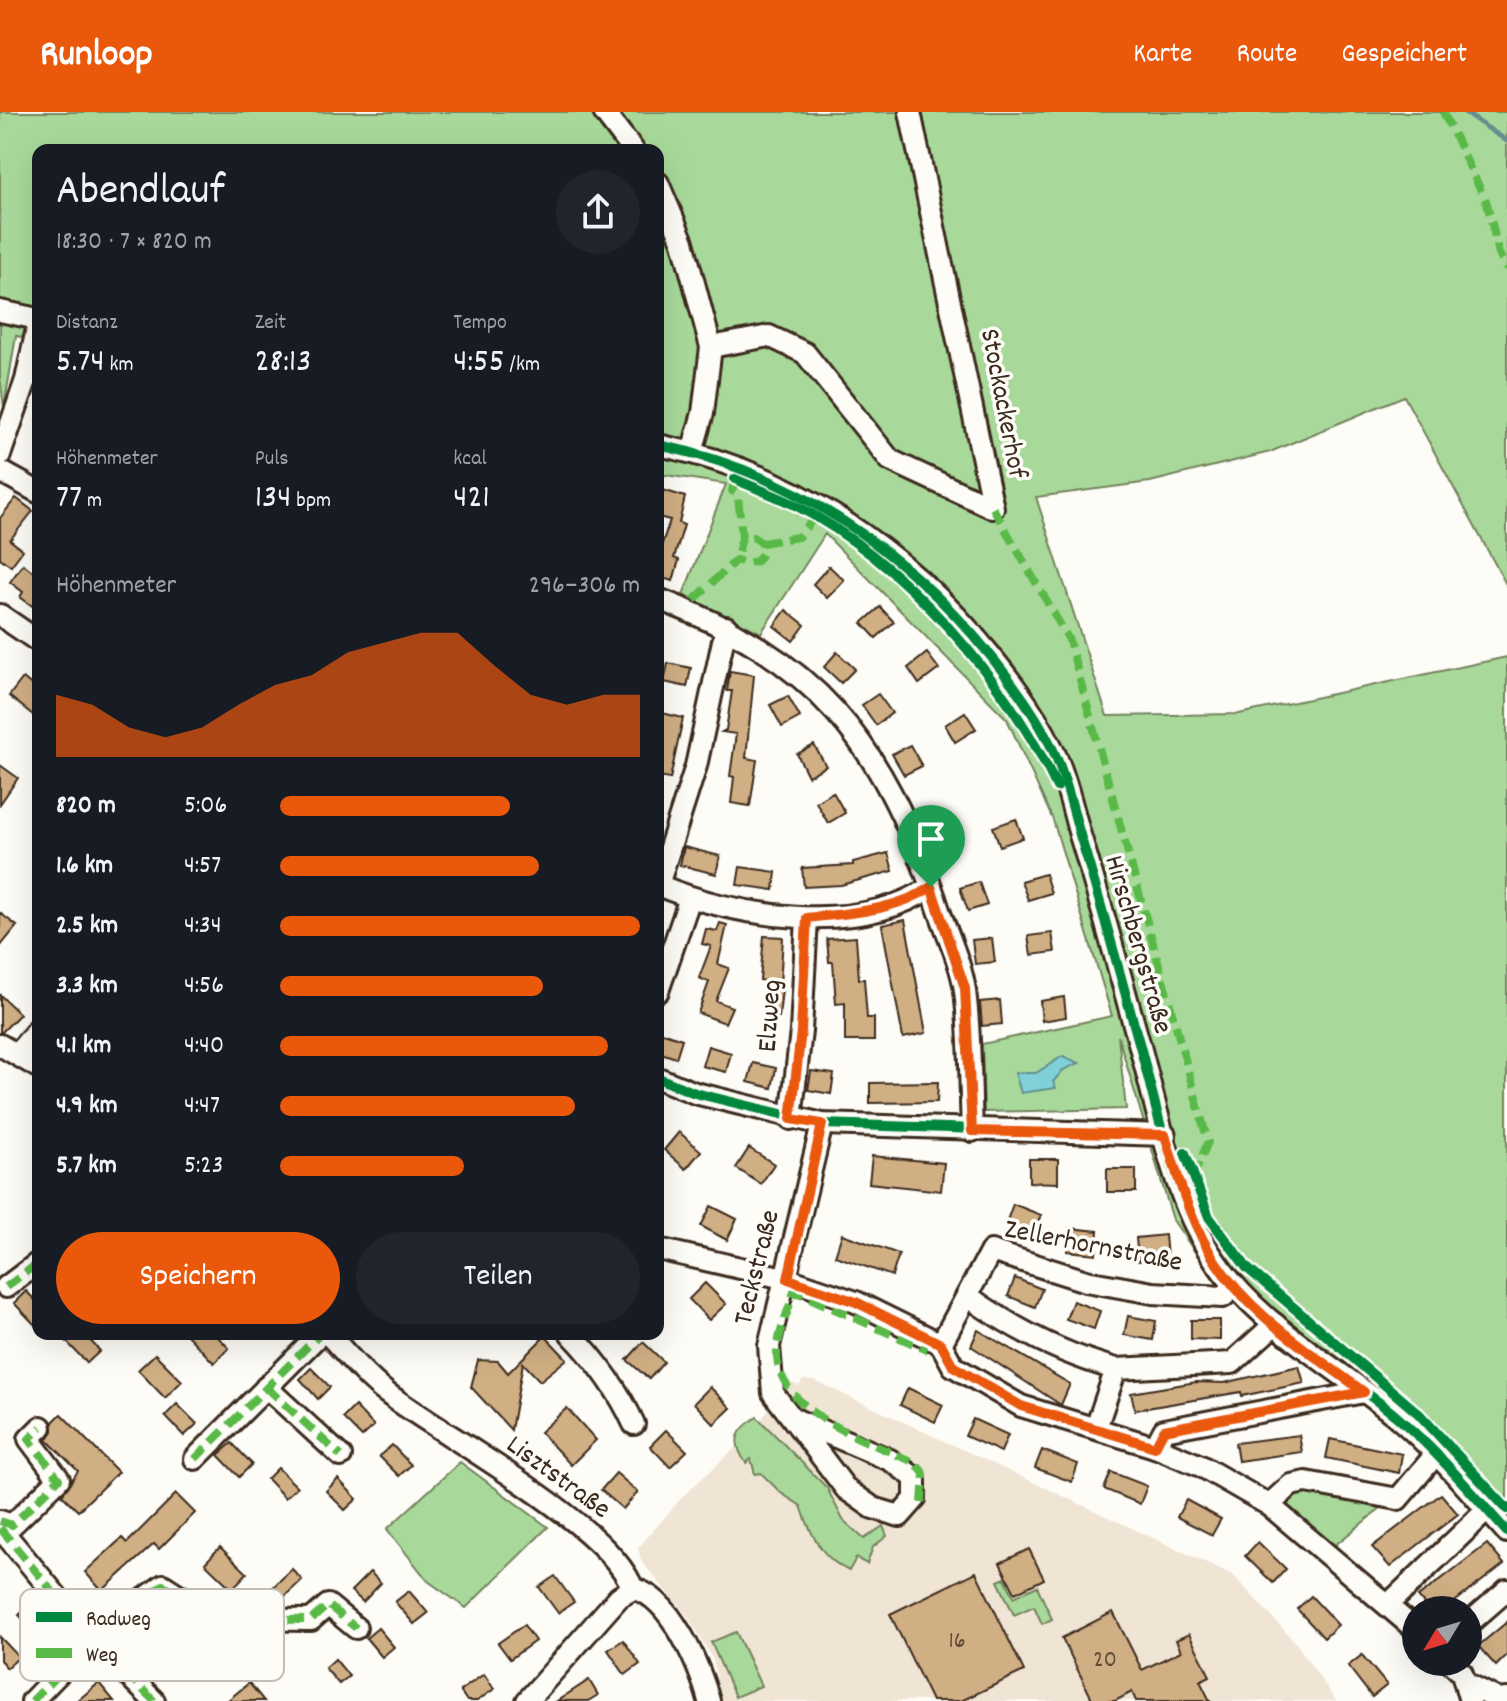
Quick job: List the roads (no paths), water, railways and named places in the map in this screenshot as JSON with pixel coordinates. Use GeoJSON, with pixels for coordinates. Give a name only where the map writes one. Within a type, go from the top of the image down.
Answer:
{"type":"FeatureCollection","features":[{"type":"Feature","properties":{"kind":"street"},"geometry":{"type":"LineString","coordinates":[[604,112],[628,144]]}},
{"type":"Feature","properties":{"kind":"street","name":"Stockackerhof"},"geometry":{"type":"LineString","coordinates":[[711,347],[769,336],[805,353],[890,460],[993,508],[910,112]]}},
{"type":"Feature","properties":{"kind":"street"},"geometry":{"type":"LineString","coordinates":[[664,197],[683,242],[711,347],[703,413],[692,452]]}},
{"type":"Feature","properties":{"kind":"street"},"geometry":{"type":"LineString","coordinates":[[0,311],[32,320]]}},
{"type":"Feature","properties":{"kind":"street"},"geometry":{"type":"LineString","coordinates":[[0,455],[26,380],[32,351]]}},
{"type":"Feature","properties":{"kind":"street","name":"Hirschbergstraße"},"geometry":{"type":"LineString","coordinates":[[664,446],[692,452],[766,477],[840,517],[892,553],[961,619],[1018,689],[1056,758],[1165,1135],[1189,1211],[1210,1253],[1235,1286],[1275,1324],[1437,1453],[1507,1532]]}},
{"type":"Feature","properties":{"kind":"street"},"geometry":{"type":"LineString","coordinates":[[0,471],[32,489]]}},
{"type":"Feature","properties":{"kind":"street"},"geometry":{"type":"LineString","coordinates":[[664,601],[726,627],[763,647],[800,674],[870,753],[902,815],[931,887],[965,988],[972,1131]]}},
{"type":"Feature","properties":{"kind":"street"},"geometry":{"type":"LineString","coordinates":[[0,615],[32,637]]}},
{"type":"Feature","properties":{"kind":"street"},"geometry":{"type":"LineString","coordinates":[[664,866],[696,766],[726,627]]}},
{"type":"Feature","properties":{"kind":"street"},"geometry":{"type":"LineString","coordinates":[[664,887],[746,913],[807,918],[860,912],[917,896],[931,887]]}},
{"type":"Feature","properties":{"kind":"street"},"geometry":{"type":"LineString","coordinates":[[664,974],[690,898]]}},
{"type":"Feature","properties":{"kind":"street","name":"Elzweg"},"geometry":{"type":"LineString","coordinates":[[791,1119],[801,1031],[807,918]]}},
{"type":"Feature","properties":{"kind":"street"},"geometry":{"type":"LineString","coordinates":[[32,1033],[9,1049],[32,1063]]}},
{"type":"Feature","properties":{"kind":"street"},"geometry":{"type":"LineString","coordinates":[[664,1080],[695,1093],[791,1119],[822,1124],[1165,1135]]}},
{"type":"Feature","properties":{"kind":"street","name":"Teckstraße"},"geometry":{"type":"LineString","coordinates":[[794,1419],[890,1460],[915,1478],[915,1499],[900,1516],[873,1508],[846,1489],[773,1393],[769,1346],[788,1279],[822,1124]]}},
{"type":"Feature","properties":{"kind":"street"},"geometry":{"type":"LineString","coordinates":[[664,1250],[788,1279],[856,1302],[941,1344],[953,1366],[1021,1406],[1155,1447],[1201,1466],[1269,1505],[1402,1618]]}},
{"type":"Feature","properties":{"kind":"street","name":"Zellerhornstraße"},"geometry":{"type":"LineString","coordinates":[[941,1344],[969,1297],[991,1251],[1086,1281],[1153,1293],[1223,1297],[1235,1286]]}},
{"type":"Feature","properties":{"kind":"street"},"geometry":{"type":"LineString","coordinates":[[6,1287],[32,1268]]}},
{"type":"Feature","properties":{"kind":"street"},"geometry":{"type":"LineString","coordinates":[[969,1297],[1039,1341],[1080,1359],[1116,1369],[1232,1363],[1275,1324]]}},
{"type":"Feature","properties":{"kind":"street"},"geometry":{"type":"LineString","coordinates":[[195,1459],[314,1340]]}},
{"type":"Feature","properties":{"kind":"street","name":"Lisztstraße"},"geometry":{"type":"LineString","coordinates":[[334,1340],[385,1392],[568,1515],[621,1564],[633,1589],[649,1594],[689,1648],[709,1701]]}},
{"type":"Feature","properties":{"kind":"street"},"geometry":{"type":"LineString","coordinates":[[577,1340],[622,1397],[634,1424]]}},
{"type":"Feature","properties":{"kind":"street"},"geometry":{"type":"LineString","coordinates":[[1096,1428],[1116,1369]]}},
{"type":"Feature","properties":{"kind":"street"},"geometry":{"type":"LineString","coordinates":[[266,1387],[341,1456]]}},
{"type":"Feature","properties":{"kind":"street"},"geometry":{"type":"LineString","coordinates":[[1155,1447],[1164,1430],[1364,1392]]}},
{"type":"Feature","properties":{"kind":"street"},"geometry":{"type":"LineString","coordinates":[[0,1521],[12,1525],[59,1479],[29,1439],[41,1427]]}},
{"type":"Feature","properties":{"kind":"street"},"geometry":{"type":"LineString","coordinates":[[1269,1505],[1291,1485],[1306,1482],[1398,1499],[1437,1453]]}},
{"type":"Feature","properties":{"kind":"street"},"geometry":{"type":"LineString","coordinates":[[1388,1605],[1487,1510]]}},
{"type":"Feature","properties":{"kind":"street"},"geometry":{"type":"LineString","coordinates":[[0,1528],[51,1589]]}},
{"type":"Feature","properties":{"kind":"street"},"geometry":{"type":"LineString","coordinates":[[527,1701],[619,1597],[633,1589]]}},
{"type":"Feature","properties":{"kind":"street"},"geometry":{"type":"LineString","coordinates":[[1482,1612],[1507,1590]]}},
{"type":"Feature","properties":{"kind":"street"},"geometry":{"type":"LineString","coordinates":[[284,1620],[311,1620],[328,1605],[356,1628]]}},
{"type":"Feature","properties":{"kind":"street"},"geometry":{"type":"LineString","coordinates":[[32,1701],[51,1681]]}},
{"type":"Feature","properties":{"kind":"street"},"geometry":{"type":"LineString","coordinates":[[134,1681],[154,1701]]}},
{"type":"Feature","properties":{"kind":"street"},"geometry":{"type":"LineString","coordinates":[[1468,1692],[1504,1697]]}},
{"type":"Feature","properties":{"kind":"water"},"geometry":{"type":"Polygon","coordinates":[[[1063,1056],[1079,1063],[1063,1070],[1053,1082],[1056,1088],[1021,1093],[1015,1073],[1036,1073],[1063,1056]]]}},
{"type":"Feature","properties":{"kind":"waterway"},"geometry":{"type":"LineString","coordinates":[[1464,112],[1507,141]]}}]}
